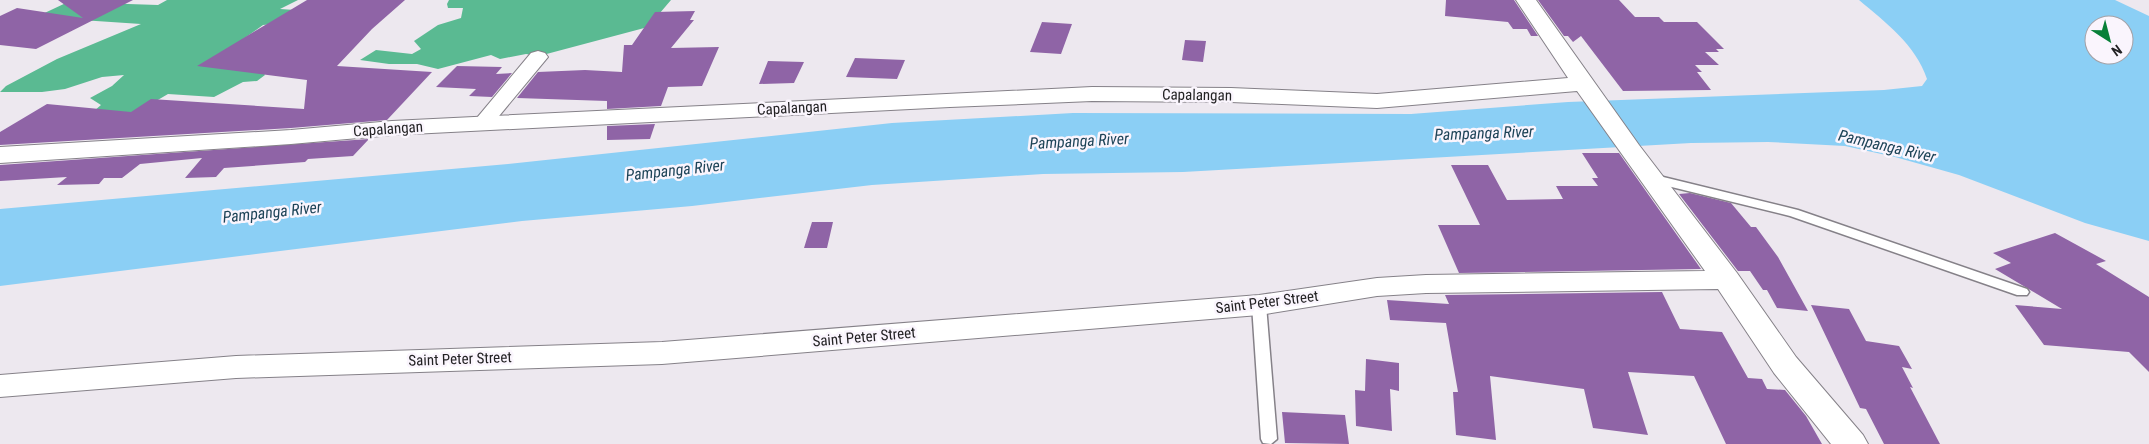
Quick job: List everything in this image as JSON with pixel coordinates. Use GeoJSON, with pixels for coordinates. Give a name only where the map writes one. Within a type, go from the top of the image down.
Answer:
{"type":"FeatureCollection","features":[{"type":"Feature","properties":{"kind":"main road"},"geometry":{"type":"LineString","coordinates":[[1526,0],[1589,88],[1630,150],[1727,280],[1786,365],[1851,444]]}},
{"type":"Feature","properties":{"kind":"main road","name":"Capalangan"},"geometry":{"type":"LineString","coordinates":[[0,155],[482,123],[1092,94],[1231,95],[1377,101],[1589,88]]}},
{"type":"Feature","properties":{"kind":"main road","name":"Saint Peter Street"},"geometry":{"type":"LineString","coordinates":[[0,386],[236,367],[662,353],[1259,305],[1377,287],[1426,284],[1727,280]]}},
{"type":"Feature","properties":{"kind":"street"},"geometry":{"type":"LineString","coordinates":[[482,123],[538,57]]}},
{"type":"Feature","properties":{"kind":"lane"},"geometry":{"type":"LineString","coordinates":[[1651,178],[1794,213],[2022,292]]}},
{"type":"Feature","properties":{"kind":"lane"},"geometry":{"type":"LineString","coordinates":[[1259,305],[1269,439]]}},
{"type":"Feature","properties":{"kind":"green space"},"geometry":{"type":"Polygon","coordinates":[[[167,0],[298,0],[280,9],[295,10],[274,24],[263,25],[215,59],[261,69],[265,75],[257,81],[243,82],[214,97],[168,94],[139,111],[73,129],[101,105],[90,98],[112,86],[124,75],[102,77],[65,89],[42,92],[0,92],[6,86],[57,59],[141,24],[36,17],[68,2],[158,5],[167,0]]]}},
{"type":"Feature","properties":{"kind":"green space"},"geometry":{"type":"Polygon","coordinates":[[[449,0],[671,0],[648,27],[539,56],[526,54],[500,59],[491,55],[438,69],[417,64],[389,64],[360,60],[376,50],[412,54],[421,49],[414,41],[438,25],[461,18],[463,8],[448,8],[449,0]]]}},
{"type":"Feature","properties":{"kind":"water","name":"Pampanga River"},"geometry":{"type":"Polygon","coordinates":[[[1859,0],[2115,0],[2149,16],[2149,241],[2085,223],[1959,175],[1895,157],[1845,146],[1768,142],[1691,143],[1183,172],[1043,174],[872,185],[692,206],[522,221],[0,286],[0,209],[508,164],[892,123],[1073,113],[1411,114],[1568,102],[1884,90],[1922,86],[1927,79],[1922,67],[1908,45],[1859,0]]]}},
{"type":"Feature","properties":{"kind":"building"},"geometry":{"type":"Polygon","coordinates":[[[58,0],[133,0],[36,49],[0,45],[0,16],[17,8],[83,18],[58,0]]]}},
{"type":"Feature","properties":{"kind":"building"},"geometry":{"type":"Polygon","coordinates":[[[307,0],[405,0],[372,29],[337,66],[432,72],[387,120],[291,128],[0,145],[0,132],[47,104],[131,112],[151,99],[304,109],[307,80],[197,66],[307,0]]]}},
{"type":"Feature","properties":{"kind":"building"},"geometry":{"type":"Polygon","coordinates":[[[1446,0],[1514,0],[1538,36],[1531,36],[1527,29],[1513,29],[1508,22],[1445,16],[1446,0]]]}},
{"type":"Feature","properties":{"kind":"building"},"geometry":{"type":"Polygon","coordinates":[[[1538,0],[1619,0],[1635,17],[1659,17],[1664,22],[1697,22],[1724,49],[1716,49],[1719,52],[1705,52],[1719,65],[1695,65],[1702,72],[1697,72],[1711,90],[1623,91],[1581,36],[1573,42],[1568,36],[1564,36],[1538,0]]]}},
{"type":"Feature","properties":{"kind":"building"},"geometry":{"type":"Polygon","coordinates":[[[695,11],[690,20],[694,20],[671,48],[719,47],[702,86],[668,87],[661,106],[607,109],[607,101],[517,98],[538,72],[585,70],[622,72],[624,45],[632,45],[655,12],[695,11]]]}},
{"type":"Feature","properties":{"kind":"building"},"geometry":{"type":"Polygon","coordinates":[[[1042,22],[1072,24],[1061,54],[1030,52],[1042,22]]]}},
{"type":"Feature","properties":{"kind":"building"},"geometry":{"type":"Polygon","coordinates":[[[1185,40],[1206,41],[1203,62],[1182,60],[1185,40]]]}},
{"type":"Feature","properties":{"kind":"building"},"geometry":{"type":"Polygon","coordinates":[[[855,58],[905,60],[897,79],[846,77],[855,58]]]}},
{"type":"Feature","properties":{"kind":"building"},"geometry":{"type":"Polygon","coordinates":[[[768,61],[804,62],[794,83],[759,84],[768,61]]]}},
{"type":"Feature","properties":{"kind":"building"},"geometry":{"type":"Polygon","coordinates":[[[457,66],[502,67],[496,74],[512,73],[492,97],[469,96],[476,89],[436,87],[457,66]]]}},
{"type":"Feature","properties":{"kind":"building"},"geometry":{"type":"Polygon","coordinates":[[[655,124],[650,139],[607,140],[607,126],[655,124]]]}},
{"type":"Feature","properties":{"kind":"building"},"geometry":{"type":"Polygon","coordinates":[[[369,139],[353,156],[308,159],[305,162],[224,168],[216,177],[185,178],[202,158],[140,164],[122,178],[104,178],[99,184],[57,185],[67,177],[0,181],[0,165],[369,139]]]}},
{"type":"Feature","properties":{"kind":"building"},"geometry":{"type":"Polygon","coordinates":[[[1582,153],[1619,153],[1701,269],[1459,273],[1438,225],[1480,225],[1451,165],[1488,165],[1507,200],[1563,199],[1556,186],[1598,186],[1592,178],[1598,178],[1582,153]]]}},
{"type":"Feature","properties":{"kind":"building"},"geometry":{"type":"Polygon","coordinates":[[[1690,193],[1731,203],[1751,227],[1756,227],[1778,257],[1808,311],[1777,308],[1767,290],[1763,290],[1750,271],[1738,271],[1679,194],[1690,193]]]}},
{"type":"Feature","properties":{"kind":"building"},"geometry":{"type":"Polygon","coordinates":[[[812,222],[833,222],[827,248],[804,248],[812,222]]]}},
{"type":"Feature","properties":{"kind":"building"},"geometry":{"type":"Polygon","coordinates":[[[2055,233],[2106,261],[2096,264],[2149,297],[2149,372],[2129,352],[2044,345],[2015,305],[2062,309],[1995,269],[2011,263],[1993,253],[2055,233]]]}},
{"type":"Feature","properties":{"kind":"building"},"geometry":{"type":"Polygon","coordinates":[[[1662,292],[1680,329],[1722,332],[1748,378],[1762,379],[1767,389],[1785,390],[1806,416],[1822,444],[1726,444],[1694,376],[1628,372],[1648,435],[1593,428],[1584,389],[1490,376],[1496,440],[1456,435],[1453,392],[1458,392],[1446,323],[1390,320],[1387,300],[1449,304],[1445,295],[1662,292]]]}},
{"type":"Feature","properties":{"kind":"building"},"geometry":{"type":"Polygon","coordinates":[[[1811,305],[1849,309],[1866,341],[1899,346],[1912,369],[1902,367],[1913,388],[1910,387],[1940,444],[1884,444],[1866,409],[1860,408],[1811,305]]]}},
{"type":"Feature","properties":{"kind":"building"},"geometry":{"type":"Polygon","coordinates":[[[1366,359],[1399,363],[1399,391],[1390,389],[1392,431],[1356,426],[1355,390],[1365,391],[1366,359]]]}},
{"type":"Feature","properties":{"kind":"building"},"geometry":{"type":"Polygon","coordinates":[[[1282,412],[1345,415],[1349,444],[1285,443],[1282,412]]]}}]}
